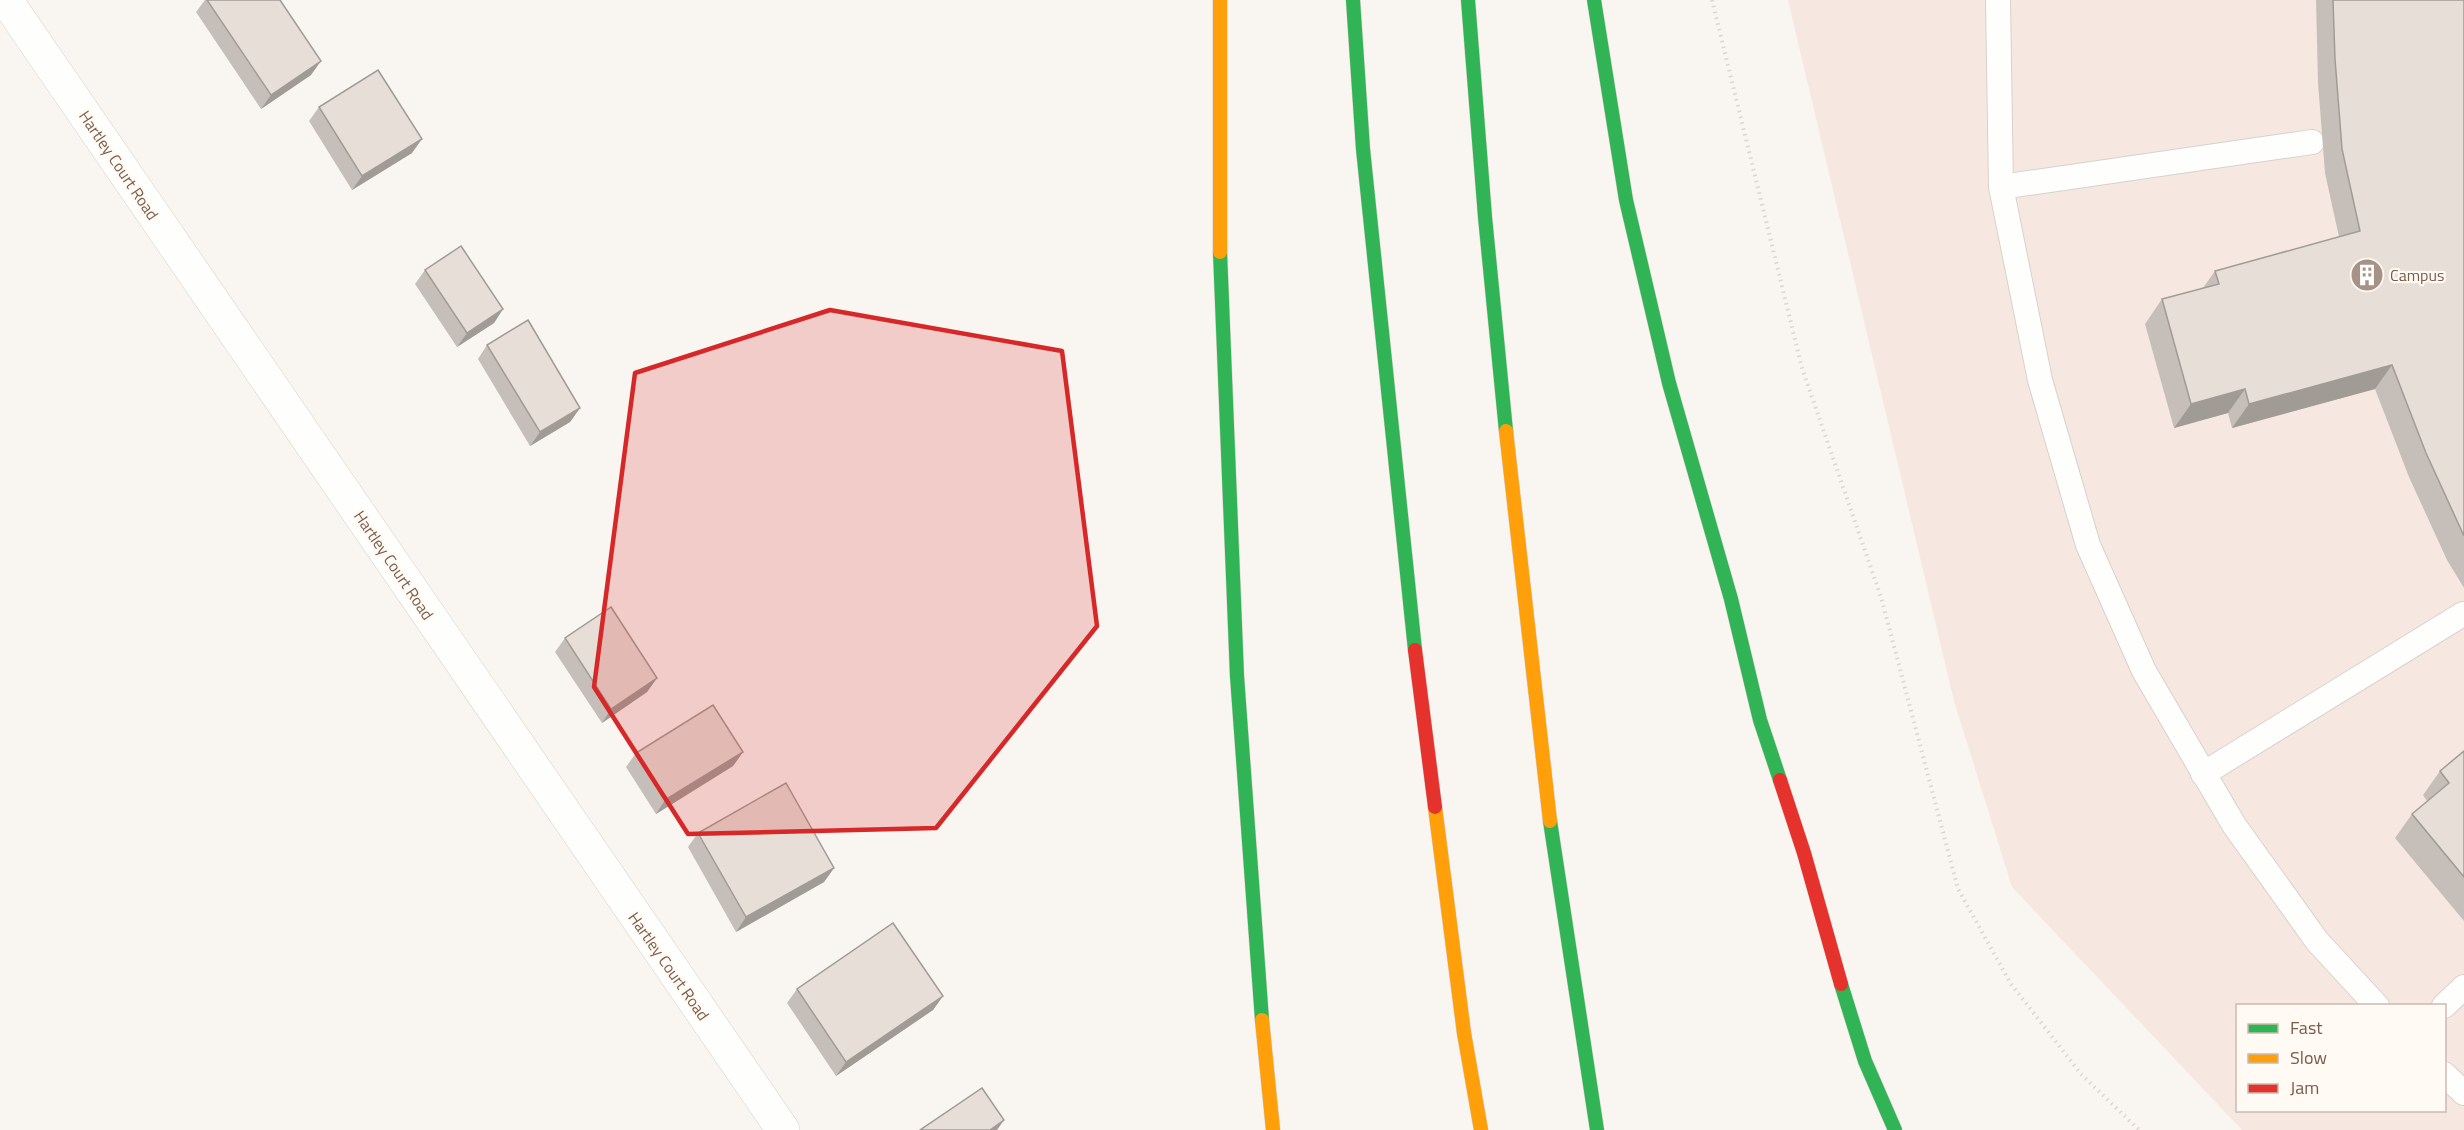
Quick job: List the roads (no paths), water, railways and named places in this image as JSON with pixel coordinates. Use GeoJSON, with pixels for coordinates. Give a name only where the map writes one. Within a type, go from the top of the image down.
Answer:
{"type":"FeatureCollection","features":[{"type":"Feature","properties":{"kind":"highway"},"geometry":{"type":"LineString","coordinates":[[1220,0],[1220,265],[1237,676],[1266,1070],[1273,1130]]}},
{"type":"Feature","properties":{"kind":"highway"},"geometry":{"type":"LineString","coordinates":[[1353,0],[1363,149],[1412,627],[1464,1033],[1481,1130]]}},
{"type":"Feature","properties":{"kind":"highway"},"geometry":{"type":"LineString","coordinates":[[1468,0],[1479,163],[1524,616],[1575,1001],[1597,1130]]}},
{"type":"Feature","properties":{"kind":"highway"},"geometry":{"type":"LineString","coordinates":[[1594,0],[1626,200],[1669,383],[1731,599],[1760,720],[1803,853],[1865,1061],[1895,1130]]}},
{"type":"Feature","properties":{"kind":"street","name":"Hartley Court Road"},"geometry":{"type":"LineString","coordinates":[[6,0],[783,1130]]}},
{"type":"Feature","properties":{"kind":"lane"},"geometry":{"type":"LineString","coordinates":[[1998,0],[2001,187],[2040,380],[2088,545],[2144,671],[2234,825],[2317,941],[2376,1004]]}},
{"type":"Feature","properties":{"kind":"lane"},"geometry":{"type":"LineString","coordinates":[[2001,187],[2312,142]]}},
{"type":"Feature","properties":{"kind":"lane"},"geometry":{"type":"LineString","coordinates":[[2203,774],[2463,614]]}},
{"type":"Feature","properties":{"kind":"lane"},"geometry":{"type":"LineString","coordinates":[[2446,1005],[2464,987]]}},
{"type":"Feature","properties":{"kind":"lane"},"geometry":{"type":"LineString","coordinates":[[2446,1075],[2464,1093]]}},
{"type":"Feature","properties":{"kind":"place","name":"Campus"},"geometry":{"type":"Point","coordinates":[2367,275]}}]}
